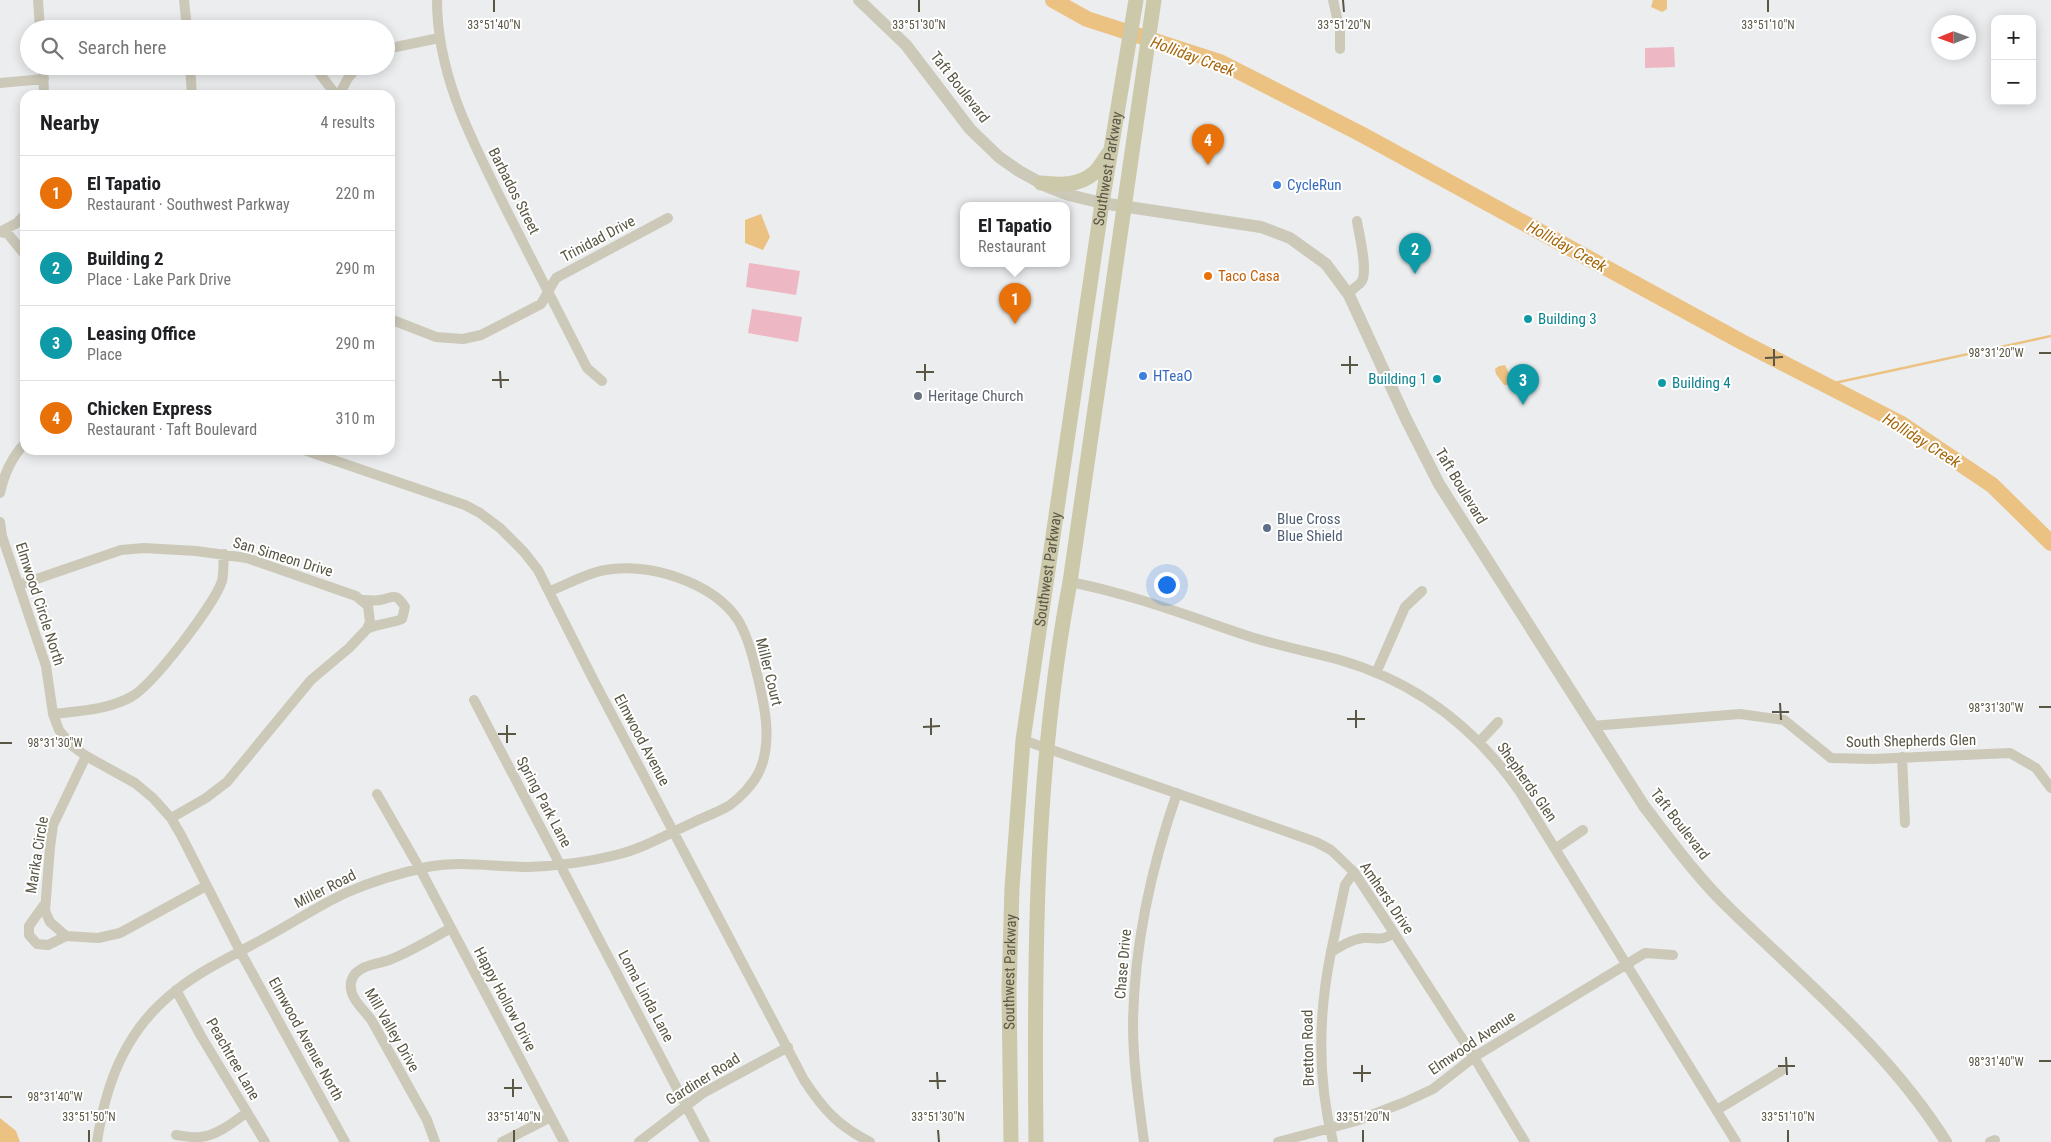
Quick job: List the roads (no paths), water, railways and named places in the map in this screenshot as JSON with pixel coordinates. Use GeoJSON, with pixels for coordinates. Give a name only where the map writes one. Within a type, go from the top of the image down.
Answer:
{"type":"FeatureCollection","features":[{"type":"Feature","properties":{"kind":"main road","name":"Southwest Parkway"},"geometry":{"type":"LineString","coordinates":[[1011,1142],[1009,989],[1013,860],[1023,740],[1102,203],[1136,0]]}},
{"type":"Feature","properties":{"kind":"main road","name":"Southwest Parkway"},"geometry":{"type":"LineString","coordinates":[[1036,1142],[1034,988],[1038,861],[1046,748],[1061,629],[1070,582],[1154,0]]}},
{"type":"Feature","properties":{"kind":"main road"},"geometry":{"type":"LineString","coordinates":[[1041,183],[1059,185],[1078,182],[1094,173],[1111,150]]}},
{"type":"Feature","properties":{"kind":"main road"},"geometry":{"type":"LineString","coordinates":[[1076,376],[1100,376]]}},
{"type":"Feature","properties":{"kind":"main road"},"geometry":{"type":"LineString","coordinates":[[1013,860],[1038,861]]}},
{"type":"Feature","properties":{"kind":"street"},"geometry":{"type":"LineString","coordinates":[[38,0],[39,20]]}},
{"type":"Feature","properties":{"kind":"street"},"geometry":{"type":"LineString","coordinates":[[184,0],[186,20]]}},
{"type":"Feature","properties":{"kind":"street","name":"Barbados Street"},"geometry":{"type":"LineString","coordinates":[[437,0],[439,38],[449,82],[473,142],[587,368],[602,381]]}},
{"type":"Feature","properties":{"kind":"street","name":"Taft Boulevard"},"geometry":{"type":"LineString","coordinates":[[859,0],[906,45],[970,129],[999,157],[1041,183],[1070,195],[1102,203],[1261,227],[1290,238],[1326,264],[1349,295],[1408,425],[1439,484],[1644,806],[1680,853],[1728,907],[1862,1035],[1926,1113],[1946,1142]]}},
{"type":"Feature","properties":{"kind":"street"},"geometry":{"type":"LineString","coordinates":[[1333,0],[1340,31],[1340,49]]}},
{"type":"Feature","properties":{"kind":"street"},"geometry":{"type":"LineString","coordinates":[[395,47],[439,38]]}},
{"type":"Feature","properties":{"kind":"street"},"geometry":{"type":"LineString","coordinates":[[44,75],[44,90]]}},
{"type":"Feature","properties":{"kind":"street"},"geometry":{"type":"LineString","coordinates":[[191,75],[192,90]]}},
{"type":"Feature","properties":{"kind":"street"},"geometry":{"type":"LineString","coordinates":[[321,75],[333,90]]}},
{"type":"Feature","properties":{"kind":"street"},"geometry":{"type":"LineString","coordinates":[[340,90],[350,75]]}},
{"type":"Feature","properties":{"kind":"street"},"geometry":{"type":"LineString","coordinates":[[0,83],[44,79]]}},
{"type":"Feature","properties":{"kind":"street","name":"Trinidad Drive"},"geometry":{"type":"LineString","coordinates":[[395,321],[436,337],[463,338],[481,335],[541,304],[556,278],[668,218]]}},
{"type":"Feature","properties":{"kind":"street"},"geometry":{"type":"LineString","coordinates":[[0,232],[20,220]]}},
{"type":"Feature","properties":{"kind":"street"},"geometry":{"type":"LineString","coordinates":[[1349,295],[1352,288],[1362,280],[1365,271],[1358,221]]}},
{"type":"Feature","properties":{"kind":"street"},"geometry":{"type":"LineString","coordinates":[[0,232],[8,234],[20,249]]}},
{"type":"Feature","properties":{"kind":"street"},"geometry":{"type":"LineString","coordinates":[[0,493],[2,481],[12,459],[20,449]]}},
{"type":"Feature","properties":{"kind":"street","name":"Elmwood Avenue"},"geometry":{"type":"LineString","coordinates":[[319,455],[451,499],[480,513],[500,528],[524,552],[538,570],[550,591],[593,679],[804,1080],[820,1104],[846,1129],[870,1142]]}},
{"type":"Feature","properties":{"kind":"street","name":"Elmwood Circle North"},"geometry":{"type":"LineString","coordinates":[[0,522],[2,536],[46,666],[53,714],[59,730],[71,745],[86,756],[135,783],[158,803],[171,818],[240,951]]}},
{"type":"Feature","properties":{"kind":"street","name":"San Simeon Drive"},"geometry":{"type":"LineString","coordinates":[[19,585],[121,550],[144,548],[224,554],[247,558],[363,600],[380,600],[392,596],[399,598],[405,607],[402,618],[392,623],[375,625],[367,629]]}},
{"type":"Feature","properties":{"kind":"street"},"geometry":{"type":"LineString","coordinates":[[53,714],[92,710],[116,704],[139,691],[158,672],[213,600],[222,579],[224,554]]}},
{"type":"Feature","properties":{"kind":"street","name":"Miller Court"},"geometry":{"type":"LineString","coordinates":[[550,591],[602,570],[625,567],[655,571],[709,592],[719,599],[739,621],[752,650],[761,690],[766,732],[763,761],[757,776],[730,805],[673,832]]}},
{"type":"Feature","properties":{"kind":"street","name":"Shepherds Glen"},"geometry":{"type":"LineString","coordinates":[[1070,582],[1148,601],[1274,644],[1340,660],[1376,672],[1425,698],[1461,724],[1480,741],[1507,774],[1555,848],[1736,1142]]}},
{"type":"Feature","properties":{"kind":"street"},"geometry":{"type":"LineString","coordinates":[[1376,672],[1405,607],[1422,590]]}},
{"type":"Feature","properties":{"kind":"street"},"geometry":{"type":"LineString","coordinates":[[171,818],[206,798],[227,782],[311,680],[349,648],[367,629],[370,622],[370,612],[363,600]]}},
{"type":"Feature","properties":{"kind":"street","name":"Spring Park Lane"},"geometry":{"type":"LineString","coordinates":[[474,700],[560,864]]}},
{"type":"Feature","properties":{"kind":"street","name":"South Shepherds Glen"},"geometry":{"type":"LineString","coordinates":[[1592,726],[1740,714],[1784,720],[1831,758],[2010,753],[2036,768],[2051,788]]}},
{"type":"Feature","properties":{"kind":"street"},"geometry":{"type":"LineString","coordinates":[[1480,741],[1498,722]]}},
{"type":"Feature","properties":{"kind":"street","name":"Amherst Drive"},"geometry":{"type":"LineString","coordinates":[[1023,740],[1316,842],[1331,850],[1354,872],[1474,1056],[1525,1142]]}},
{"type":"Feature","properties":{"kind":"street","name":"Marika Circle"},"geometry":{"type":"LineString","coordinates":[[66,936],[50,922],[44,905],[54,825],[86,756]]}},
{"type":"Feature","properties":{"kind":"street"},"geometry":{"type":"LineString","coordinates":[[1902,757],[1905,823]]}},
{"type":"Feature","properties":{"kind":"street","name":"Chase Drive"},"geometry":{"type":"LineString","coordinates":[[1144,1142],[1138,1098],[1133,1025],[1136,973],[1142,922],[1160,840],[1176,793]]}},
{"type":"Feature","properties":{"kind":"street","name":"Happy Hollow Drive"},"geometry":{"type":"LineString","coordinates":[[378,794],[420,869],[564,1142]]}},
{"type":"Feature","properties":{"kind":"street"},"geometry":{"type":"LineString","coordinates":[[1555,848],[1583,830]]}},
{"type":"Feature","properties":{"kind":"street","name":"Miller Road"},"geometry":{"type":"LineString","coordinates":[[97,1142],[107,1091],[118,1064],[139,1028],[176,990],[202,972],[350,891],[383,879],[420,869],[450,864],[480,863],[527,867],[560,864],[619,854],[673,832]]}},
{"type":"Feature","properties":{"kind":"street","name":"Loma Linda Lane"},"geometry":{"type":"LineString","coordinates":[[560,864],[705,1142]]}},
{"type":"Feature","properties":{"kind":"street","name":"Bretton Road"},"geometry":{"type":"LineString","coordinates":[[1333,1142],[1322,1080],[1321,1009],[1330,952],[1345,885],[1354,872]]}},
{"type":"Feature","properties":{"kind":"street","name":"Marika Circle"},"geometry":{"type":"LineString","coordinates":[[44,905],[29,926],[29,936],[37,944],[48,945],[66,936],[98,938],[120,933],[206,886]]}},
{"type":"Feature","properties":{"kind":"street","name":"Mill Valley Drive"},"geometry":{"type":"LineString","coordinates":[[435,1142],[427,1120],[367,1012],[357,1003],[351,989],[351,981],[355,973],[361,969],[388,961],[451,928]]}},
{"type":"Feature","properties":{"kind":"street"},"geometry":{"type":"LineString","coordinates":[[1330,952],[1352,941],[1364,938],[1386,939],[1394,933]]}},
{"type":"Feature","properties":{"kind":"street","name":"Elmwood Avenue North"},"geometry":{"type":"LineString","coordinates":[[240,951],[345,1142]]}},
{"type":"Feature","properties":{"kind":"street","name":"Elmwood Avenue"},"geometry":{"type":"LineString","coordinates":[[1278,1142],[1356,1121],[1405,1102],[1433,1088],[1474,1056],[1645,953],[1673,955]]}},
{"type":"Feature","properties":{"kind":"street","name":"Peachtree Lane"},"geometry":{"type":"LineString","coordinates":[[176,990],[201,1036],[265,1142]]}},
{"type":"Feature","properties":{"kind":"street","name":"Gardiner Road"},"geometry":{"type":"LineString","coordinates":[[639,1142],[686,1105],[726,1080],[788,1047]]}},
{"type":"Feature","properties":{"kind":"street"},"geometry":{"type":"LineString","coordinates":[[1717,1110],[1781,1071]]}},
{"type":"Feature","properties":{"kind":"street"},"geometry":{"type":"LineString","coordinates":[[176,1135],[200,1138],[233,1122],[246,1112]]}},
{"type":"Feature","properties":{"kind":"street"},"geometry":{"type":"LineString","coordinates":[[502,1142],[551,1117]]}},
{"type":"Feature","properties":{"kind":"waterway","name":"Holliday Creek"},"geometry":{"type":"LineString","coordinates":[[1053,0],[1087,19],[1220,62],[1361,134],[1742,342],[1900,423],[1992,485],[2051,543]]}},
{"type":"Feature","properties":{"kind":"waterway"},"geometry":{"type":"LineString","coordinates":[[1825,385],[2051,336]]}},
{"type":"Feature","properties":{"kind":"place","name":"Chicken Express"},"geometry":{"type":"Point","coordinates":[1208,165]}},
{"type":"Feature","properties":{"kind":"place","name":"CycleRun"},"geometry":{"type":"Point","coordinates":[1277,185]}},
{"type":"Feature","properties":{"kind":"place","name":"Building 2"},"geometry":{"type":"Point","coordinates":[1415,274]}},
{"type":"Feature","properties":{"kind":"place","name":"Taco Casa"},"geometry":{"type":"Point","coordinates":[1208,276]}},
{"type":"Feature","properties":{"kind":"place","name":"Building 3"},"geometry":{"type":"Point","coordinates":[1528,319]}},
{"type":"Feature","properties":{"kind":"place","name":"El Tapatio"},"geometry":{"type":"Point","coordinates":[1015,324]}},
{"type":"Feature","properties":{"kind":"place","name":"HTeaO"},"geometry":{"type":"Point","coordinates":[1143,376]}},
{"type":"Feature","properties":{"kind":"place","name":"Building 1"},"geometry":{"type":"Point","coordinates":[1437,379]}},
{"type":"Feature","properties":{"kind":"place","name":"Building 4"},"geometry":{"type":"Point","coordinates":[1662,383]}},
{"type":"Feature","properties":{"kind":"place","name":"Heritage Church"},"geometry":{"type":"Point","coordinates":[918,396]}},
{"type":"Feature","properties":{"kind":"place","name":"Leasing Office"},"geometry":{"type":"Point","coordinates":[1523,405]}},
{"type":"Feature","properties":{"kind":"place","name":"Blue Cross Blue Shield"},"geometry":{"type":"Point","coordinates":[1267,528]}}]}
